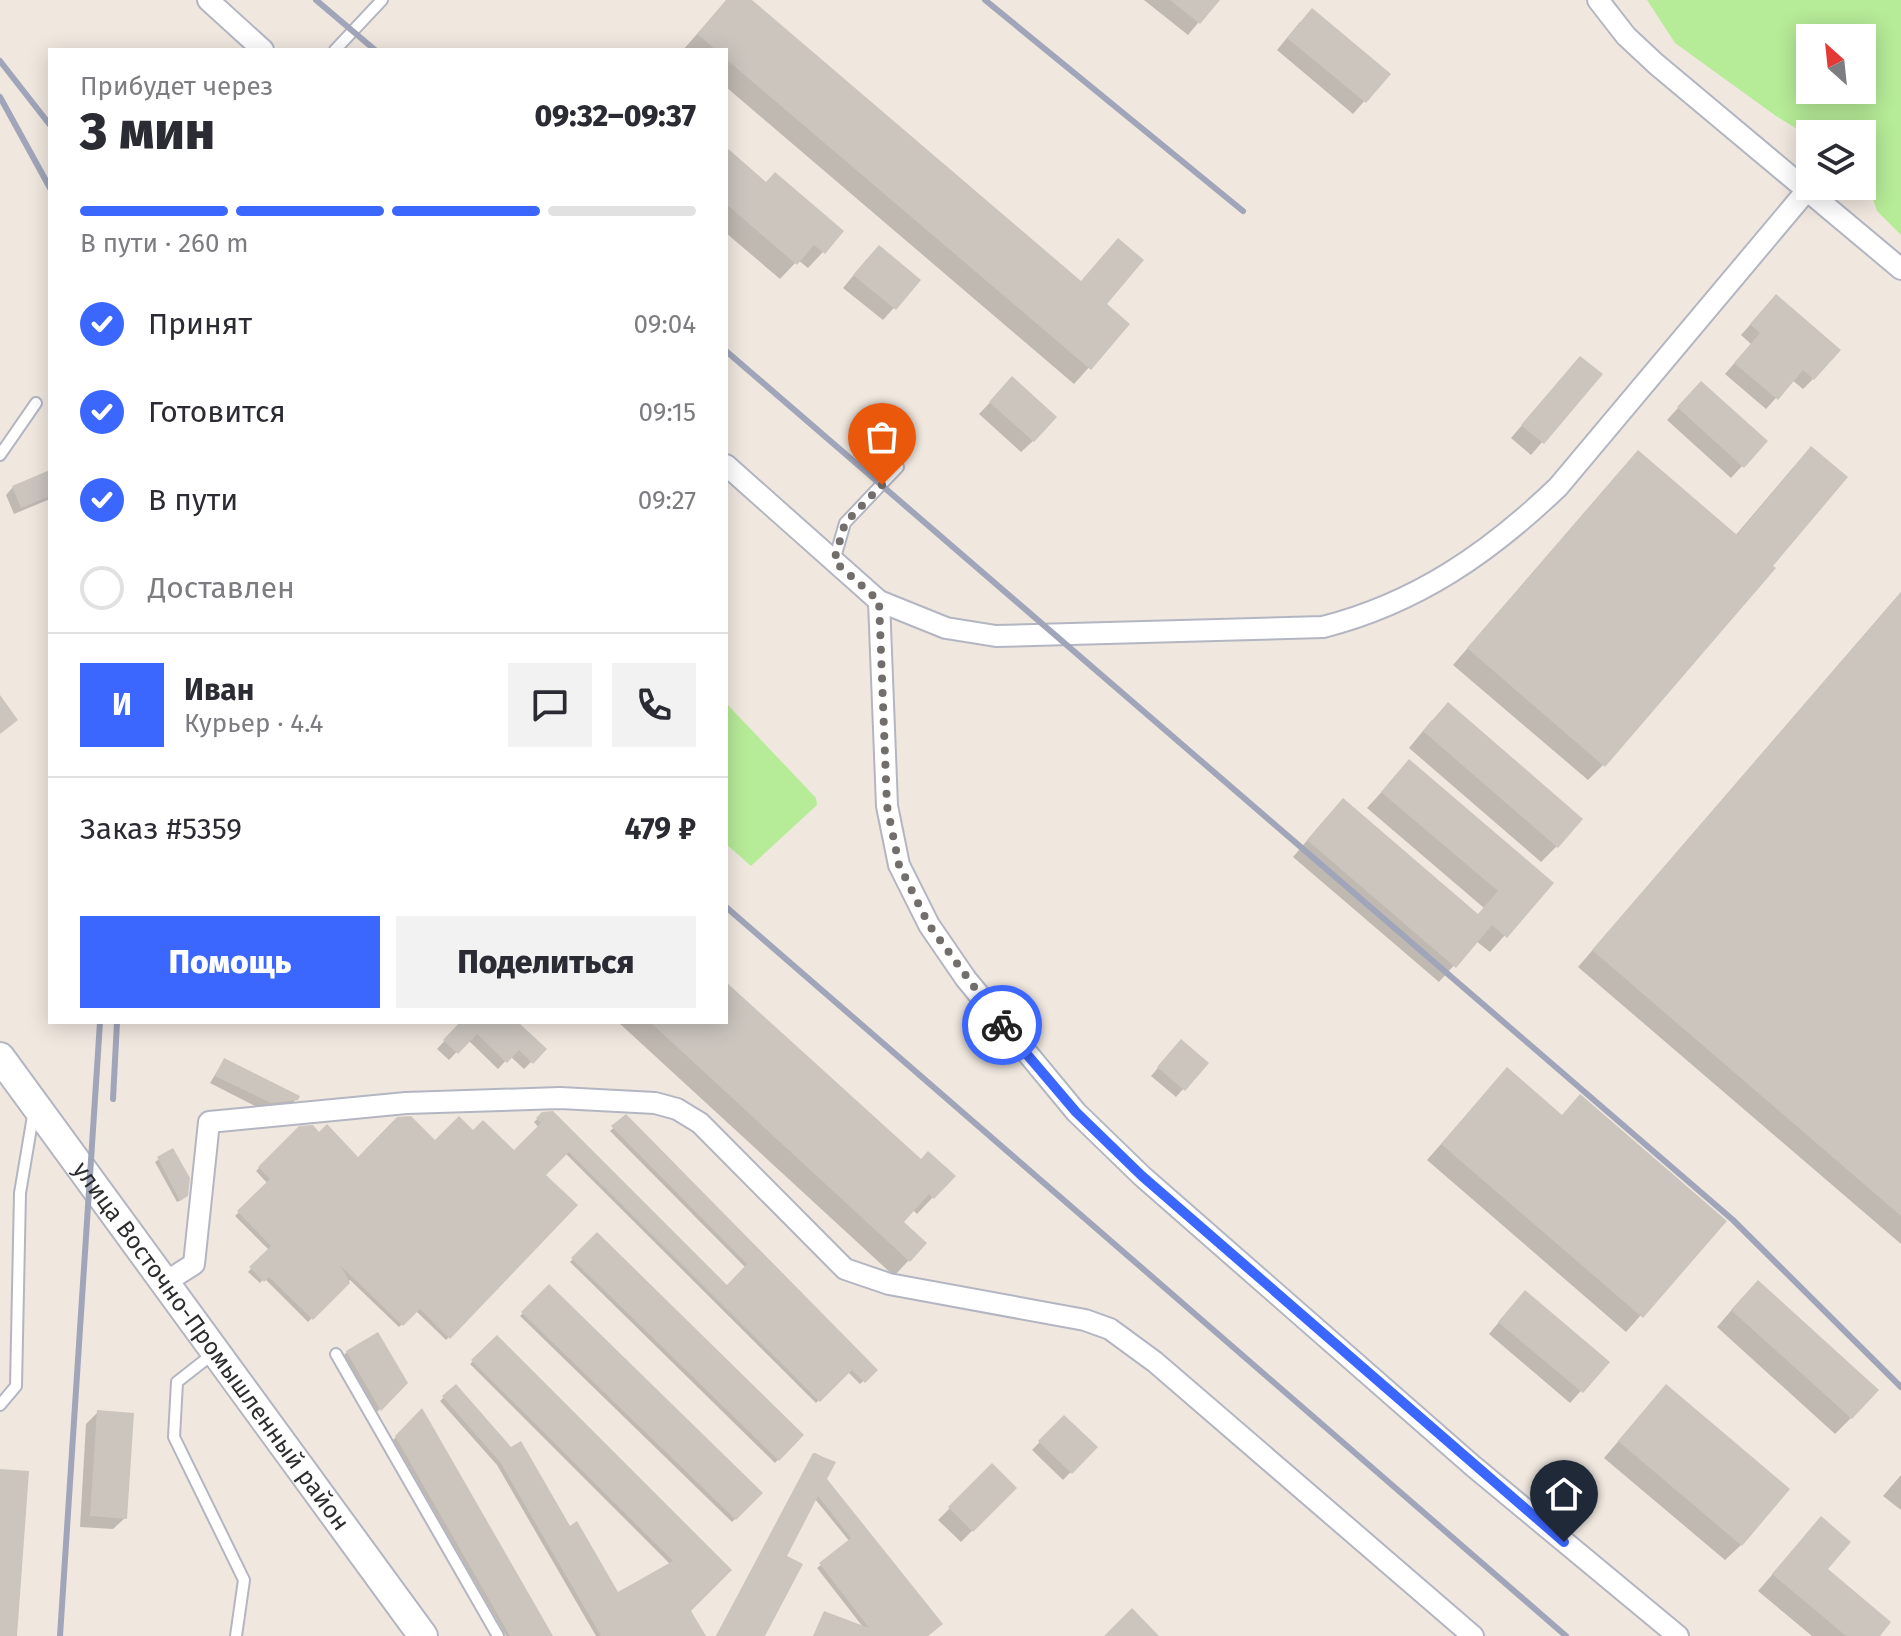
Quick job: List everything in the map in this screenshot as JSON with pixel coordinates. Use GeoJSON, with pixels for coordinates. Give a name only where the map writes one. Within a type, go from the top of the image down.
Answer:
{"type":"FeatureCollection","features":[{"type":"Feature","properties":{"kind":"street"},"geometry":{"type":"LineString","coordinates":[[208,0],[261,48]]}},
{"type":"Feature","properties":{"kind":"street"},"geometry":{"type":"LineString","coordinates":[[1598,0],[1626,36],[1656,64],[1796,179]]}},
{"type":"Feature","properties":{"kind":"street"},"geometry":{"type":"LineString","coordinates":[[728,467],[879,601],[946,628],[996,636],[1323,627],[1371,615],[1423,590],[1527,517],[1558,487],[1799,200]]}},
{"type":"Feature","properties":{"kind":"street"},"geometry":{"type":"LineString","coordinates":[[1821,200],[1901,269]]}},
{"type":"Feature","properties":{"kind":"street"},"geometry":{"type":"LineString","coordinates":[[879,601],[887,806],[899,865],[929,925],[966,979],[1076,1112],[1142,1176],[1473,1466],[1678,1636]]}},
{"type":"Feature","properties":{"kind":"street","name":"улица Восточно-Промышленный район"},"geometry":{"type":"LineString","coordinates":[[0,1057],[423,1636]]}},
{"type":"Feature","properties":{"kind":"street"},"geometry":{"type":"LineString","coordinates":[[164,1283],[194,1264],[209,1122],[406,1103],[546,1098],[655,1103],[677,1109],[700,1123],[845,1269],[889,1284],[1085,1320],[1110,1329],[1167,1372],[1473,1636]]}},
{"type":"Feature","properties":{"kind":"lane"},"geometry":{"type":"LineString","coordinates":[[337,48],[382,0]]}},
{"type":"Feature","properties":{"kind":"lane"},"geometry":{"type":"LineString","coordinates":[[0,455],[36,403]]}},
{"type":"Feature","properties":{"kind":"lane"},"geometry":{"type":"LineString","coordinates":[[834,561],[845,523],[898,467]]}},
{"type":"Feature","properties":{"kind":"lane"},"geometry":{"type":"LineString","coordinates":[[0,1405],[16,1386],[20,1193],[35,1104]]}},
{"type":"Feature","properties":{"kind":"lane"},"geometry":{"type":"LineString","coordinates":[[215,1352],[177,1382],[174,1437],[244,1580],[236,1636]]}},
{"type":"Feature","properties":{"kind":"lane"},"geometry":{"type":"LineString","coordinates":[[336,1354],[498,1636]]}},
{"type":"Feature","properties":{"kind":"green space"},"geometry":{"type":"Polygon","coordinates":[[[1647,0],[1901,0],[1901,235],[1877,211],[1873,200],[1876,200],[1876,120],[1796,120],[1796,128],[1675,43],[1647,0]]]}},
{"type":"Feature","properties":{"kind":"green space"},"geometry":{"type":"Polygon","coordinates":[[[728,705],[816,798],[817,805],[751,866],[728,846],[728,705]]]}},
{"type":"Feature","properties":{"kind":"building"},"geometry":{"type":"Polygon","coordinates":[[[726,0],[752,0],[1081,281],[1118,238],[1144,260],[1107,304],[1130,324],[1091,370],[728,61],[728,48],[714,48],[697,34],[726,0]]]}},
{"type":"Feature","properties":{"kind":"building"},"geometry":{"type":"Polygon","coordinates":[[[1170,0],[1220,0],[1200,24],[1170,0]]]}},
{"type":"Feature","properties":{"kind":"building"},"geometry":{"type":"Polygon","coordinates":[[[1312,8],[1391,74],[1366,103],[1287,38],[1312,8]]]}},
{"type":"Feature","properties":{"kind":"building"},"geometry":{"type":"Polygon","coordinates":[[[728,149],[766,182],[775,172],[844,231],[825,254],[814,245],[797,265],[728,206],[728,149]]]}},
{"type":"Feature","properties":{"kind":"building"},"geometry":{"type":"Polygon","coordinates":[[[879,245],[921,280],[896,310],[853,275],[879,245]]]}},
{"type":"Feature","properties":{"kind":"building"},"geometry":{"type":"Polygon","coordinates":[[[1776,294],[1841,350],[1814,380],[1803,370],[1778,400],[1734,363],[1760,333],[1750,324],[1776,294]]]}},
{"type":"Feature","properties":{"kind":"building"},"geometry":{"type":"Polygon","coordinates":[[[1580,356],[1603,374],[1544,444],[1521,425],[1580,356]]]}},
{"type":"Feature","properties":{"kind":"building"},"geometry":{"type":"Polygon","coordinates":[[[1012,376],[1057,417],[1034,442],[989,402],[1012,376]]]}},
{"type":"Feature","properties":{"kind":"building"},"geometry":{"type":"Polygon","coordinates":[[[1701,381],[1768,441],[1744,468],[1677,407],[1701,381]]]}},
{"type":"Feature","properties":{"kind":"building"},"geometry":{"type":"Polygon","coordinates":[[[1811,446],[1848,477],[1773,566],[1776,568],[1605,767],[1467,648],[1638,450],[1737,535],[1811,446]]]}},
{"type":"Feature","properties":{"kind":"building"},"geometry":{"type":"Polygon","coordinates":[[[48,471],[48,497],[21,508],[12,486],[48,471]]]}},
{"type":"Feature","properties":{"kind":"building"},"geometry":{"type":"Polygon","coordinates":[[[1901,592],[1901,1216],[1592,950],[1901,592]]]}},
{"type":"Feature","properties":{"kind":"building"},"geometry":{"type":"Polygon","coordinates":[[[0,695],[18,720],[0,734],[0,695]]]}},
{"type":"Feature","properties":{"kind":"building"},"geometry":{"type":"Polygon","coordinates":[[[1448,702],[1583,819],[1558,848],[1423,731],[1448,702]]]}},
{"type":"Feature","properties":{"kind":"building"},"geometry":{"type":"Polygon","coordinates":[[[1409,759],[1554,883],[1507,938],[1492,925],[1456,968],[1307,840],[1343,798],[1478,914],[1498,891],[1381,792],[1409,759]]]}},
{"type":"Feature","properties":{"kind":"building"},"geometry":{"type":"Polygon","coordinates":[[[728,984],[921,1159],[928,1151],[956,1176],[934,1199],[929,1194],[904,1222],[927,1243],[910,1262],[652,1024],[728,1024],[728,984]]]}},
{"type":"Feature","properties":{"kind":"building"},"geometry":{"type":"Polygon","coordinates":[[[458,1024],[520,1024],[547,1049],[533,1064],[519,1050],[507,1063],[477,1034],[458,1054],[443,1040],[458,1024]]]}},
{"type":"Feature","properties":{"kind":"building"},"geometry":{"type":"Polygon","coordinates":[[[1181,1039],[1209,1063],[1185,1091],[1157,1067],[1181,1039]]]}},
{"type":"Feature","properties":{"kind":"building"},"geometry":{"type":"Polygon","coordinates":[[[224,1058],[300,1096],[298,1100],[271,1103],[215,1076],[224,1058]]]}},
{"type":"Feature","properties":{"kind":"building"},"geometry":{"type":"Polygon","coordinates":[[[1507,1067],[1562,1115],[1580,1094],[1727,1221],[1643,1318],[1441,1144],[1507,1067]]]}},
{"type":"Feature","properties":{"kind":"building"},"geometry":{"type":"Polygon","coordinates":[[[553,1111],[727,1285],[747,1264],[611,1126],[626,1114],[878,1370],[865,1383],[852,1370],[820,1402],[569,1152],[546,1175],[578,1205],[450,1339],[420,1309],[403,1326],[341,1266],[350,1283],[313,1320],[269,1277],[264,1282],[249,1267],[271,1246],[237,1211],[270,1179],[258,1167],[299,1126],[313,1125],[319,1132],[327,1124],[358,1157],[397,1117],[411,1116],[435,1140],[459,1116],[473,1130],[483,1120],[514,1150],[541,1123],[536,1118],[542,1112],[553,1111]]]}},
{"type":"Feature","properties":{"kind":"building"},"geometry":{"type":"Polygon","coordinates":[[[173,1148],[190,1178],[188,1196],[180,1201],[157,1157],[173,1148]]]}},
{"type":"Feature","properties":{"kind":"building"},"geometry":{"type":"Polygon","coordinates":[[[597,1232],[804,1435],[779,1461],[571,1258],[597,1232]]]}},
{"type":"Feature","properties":{"kind":"building"},"geometry":{"type":"Polygon","coordinates":[[[1758,1280],[1879,1390],[1852,1419],[1731,1310],[1758,1280]]]}},
{"type":"Feature","properties":{"kind":"building"},"geometry":{"type":"Polygon","coordinates":[[[549,1284],[763,1493],[736,1520],[521,1312],[549,1284]]]}},
{"type":"Feature","properties":{"kind":"building"},"geometry":{"type":"Polygon","coordinates":[[[1525,1290],[1610,1362],[1583,1393],[1498,1322],[1525,1290]]]}},
{"type":"Feature","properties":{"kind":"building"},"geometry":{"type":"Polygon","coordinates":[[[378,1332],[408,1383],[381,1411],[346,1351],[378,1332]]]}},
{"type":"Feature","properties":{"kind":"building"},"geometry":{"type":"Polygon","coordinates":[[[497,1335],[732,1570],[691,1611],[706,1636],[601,1636],[500,1462],[442,1396],[456,1384],[511,1447],[521,1441],[570,1526],[577,1521],[618,1592],[673,1561],[471,1360],[497,1335]]]}},
{"type":"Feature","properties":{"kind":"building"},"geometry":{"type":"Polygon","coordinates":[[[1666,1384],[1790,1489],[1742,1546],[1618,1441],[1666,1384]]]}},
{"type":"Feature","properties":{"kind":"building"},"geometry":{"type":"Polygon","coordinates":[[[422,1408],[553,1636],[510,1636],[395,1436],[422,1408]]]}},
{"type":"Feature","properties":{"kind":"building"},"geometry":{"type":"Polygon","coordinates":[[[97,1410],[134,1413],[127,1519],[90,1516],[97,1410]]]}},
{"type":"Feature","properties":{"kind":"building"},"geometry":{"type":"Polygon","coordinates":[[[1064,1415],[1098,1447],[1072,1474],[1038,1441],[1064,1415]]]}},
{"type":"Feature","properties":{"kind":"building"},"geometry":{"type":"Polygon","coordinates":[[[813,1453],[836,1462],[827,1479],[943,1624],[928,1636],[813,1636],[824,1611],[869,1628],[819,1563],[851,1538],[818,1496],[787,1556],[803,1564],[765,1636],[716,1636],[813,1453]]]}},
{"type":"Feature","properties":{"kind":"building"},"geometry":{"type":"Polygon","coordinates":[[[992,1463],[1017,1488],[973,1532],[948,1507],[992,1463]]]}},
{"type":"Feature","properties":{"kind":"building"},"geometry":{"type":"Polygon","coordinates":[[[0,1469],[29,1471],[17,1636],[0,1636],[0,1469]]]}},
{"type":"Feature","properties":{"kind":"building"},"geometry":{"type":"Polygon","coordinates":[[[1821,1516],[1851,1542],[1828,1569],[1891,1622],[1880,1636],[1846,1636],[1772,1574],[1821,1516]]]}},
{"type":"Feature","properties":{"kind":"building"},"geometry":{"type":"Polygon","coordinates":[[[1132,1608],[1159,1636],[1104,1636],[1132,1608]]]}},
{"type":"Feature","properties":{"kind":"railway"},"geometry":{"type":"LineString","coordinates":[[316,0],[373,48]]}},
{"type":"Feature","properties":{"kind":"railway"},"geometry":{"type":"LineString","coordinates":[[985,0],[1243,211]]}},
{"type":"Feature","properties":{"kind":"railway"},"geometry":{"type":"LineString","coordinates":[[0,61],[48,122]]}},
{"type":"Feature","properties":{"kind":"railway"},"geometry":{"type":"LineString","coordinates":[[0,97],[48,184]]}},
{"type":"Feature","properties":{"kind":"railway"},"geometry":{"type":"LineString","coordinates":[[728,353],[1733,1220],[1901,1387]]}},
{"type":"Feature","properties":{"kind":"railway"},"geometry":{"type":"LineString","coordinates":[[728,909],[1566,1636]]}},
{"type":"Feature","properties":{"kind":"railway"},"geometry":{"type":"LineString","coordinates":[[60,1636],[100,1024]]}},
{"type":"Feature","properties":{"kind":"railway"},"geometry":{"type":"LineString","coordinates":[[113,1099],[117,1024]]}},
{"type":"Feature","properties":{"kind":"way so far"},"geometry":{"type":"LineString","coordinates":[[882,485],[845,523],[834,561],[879,601],[887,806],[899,865],[929,925],[1002,1025]]}},
{"type":"Feature","properties":{"kind":"route"},"geometry":{"type":"LineString","coordinates":[[1002,1025],[1076,1112],[1142,1176],[1564,1542]]}}]}
